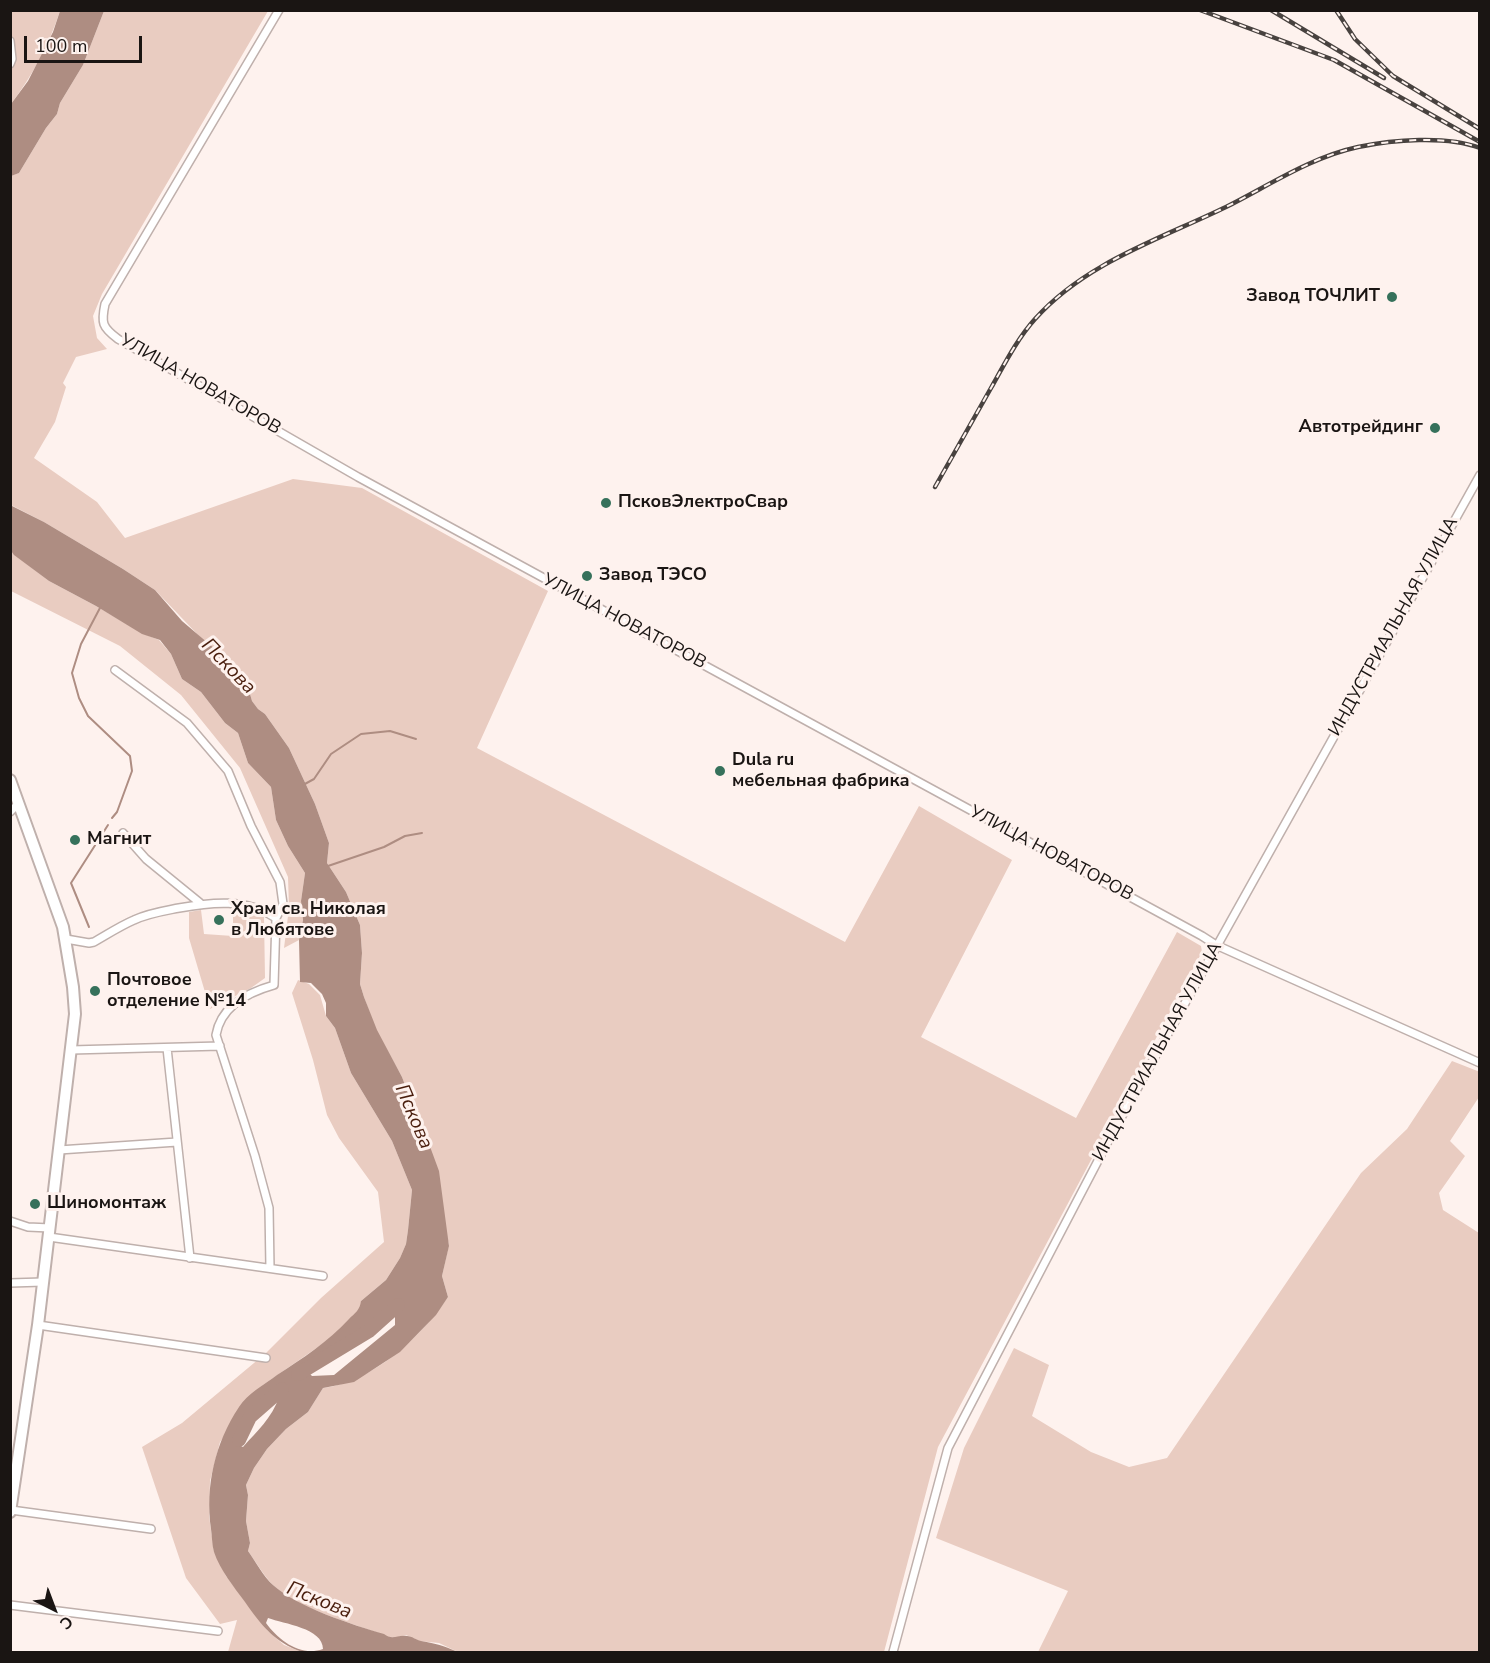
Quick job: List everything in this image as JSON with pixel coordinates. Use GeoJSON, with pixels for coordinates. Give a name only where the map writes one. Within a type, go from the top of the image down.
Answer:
{"type":"FeatureCollection","features":[{"type":"Feature","properties":{"kind":"main road"},"geometry":{"type":"LineString","coordinates":[[10,780],[14,808],[66,939],[75,1014],[50,1233],[11,1511]]}},
{"type":"Feature","properties":{"kind":"street","name":"УЛИЦА НОВАТОРОВ"},"geometry":{"type":"LineString","coordinates":[[279,10],[105,304],[102,319],[106,330],[369,483],[1174,920],[1216,945],[1479,1063]]}},
{"type":"Feature","properties":{"kind":"street"},"geometry":{"type":"LineString","coordinates":[[10,41],[12,59],[10,64]]}},
{"type":"Feature","properties":{"kind":"street","name":"ИНДУСТРИАЛЬНАЯ УЛИЦА"},"geometry":{"type":"LineString","coordinates":[[893,1653],[948,1448],[1113,1132],[1479,475]]}},
{"type":"Feature","properties":{"kind":"street"},"geometry":{"type":"LineString","coordinates":[[115,670],[187,723],[228,771],[251,826],[280,882],[283,904],[276,918],[274,985],[256,990],[237,1001],[225,1012],[216,1035],[255,1156],[269,1208],[270,1268]]}},
{"type":"Feature","properties":{"kind":"street"},"geometry":{"type":"LineString","coordinates":[[123,833],[146,859],[200,903]]}},
{"type":"Feature","properties":{"kind":"street"},"geometry":{"type":"LineString","coordinates":[[66,939],[94,942],[138,918],[159,911],[200,903],[249,905],[276,918]]}},
{"type":"Feature","properties":{"kind":"street"},"geometry":{"type":"LineString","coordinates":[[71,1050],[220,1046]]}},
{"type":"Feature","properties":{"kind":"street"},"geometry":{"type":"LineString","coordinates":[[167,1048],[190,1258]]}},
{"type":"Feature","properties":{"kind":"street"},"geometry":{"type":"LineString","coordinates":[[59,1150],[177,1142]]}},
{"type":"Feature","properties":{"kind":"street"},"geometry":{"type":"LineString","coordinates":[[10,1221],[50,1233],[190,1258],[323,1276]]}},
{"type":"Feature","properties":{"kind":"street"},"geometry":{"type":"LineString","coordinates":[[10,1283],[43,1281]]}},
{"type":"Feature","properties":{"kind":"street"},"geometry":{"type":"LineString","coordinates":[[38,1325],[266,1358]]}},
{"type":"Feature","properties":{"kind":"street"},"geometry":{"type":"LineString","coordinates":[[11,1511],[150,1529]]}},
{"type":"Feature","properties":{"kind":"street"},"geometry":{"type":"LineString","coordinates":[[10,1605],[218,1631]]}},
{"type":"Feature","properties":{"kind":"shaded area"},"geometry":{"type":"Polygon","coordinates":[[[11,11],[60,11],[39,60],[11,104],[11,11]]]}},
{"type":"Feature","properties":{"kind":"shaded area"},"geometry":{"type":"Polygon","coordinates":[[[104,11],[268,11],[102,294],[93,316],[97,338],[107,349],[76,357],[63,383],[66,387],[55,422],[34,458],[97,502],[125,538],[293,479],[362,488],[548,591],[477,748],[845,942],[919,806],[1012,860],[921,1037],[1076,1118],[1177,932],[1201,946],[1202,952],[938,1447],[884,1652],[458,1652],[439,1643],[419,1641],[406,1635],[389,1637],[328,1616],[298,1602],[273,1585],[248,1551],[250,1543],[246,1521],[248,1495],[246,1485],[254,1468],[267,1449],[286,1429],[308,1412],[323,1388],[360,1377],[377,1367],[410,1342],[424,1327],[448,1297],[442,1276],[449,1245],[418,1114],[402,1077],[376,1030],[360,984],[362,953],[360,925],[346,892],[327,863],[329,843],[315,804],[289,748],[265,714],[252,701],[248,687],[155,590],[44,522],[11,505],[10,176],[19,173],[57,114],[60,103],[83,65],[104,11]]]}},
{"type":"Feature","properties":{"kind":"shaded area"},"geometry":{"type":"Polygon","coordinates":[[[10,551],[49,581],[142,633],[159,640],[171,654],[182,679],[201,692],[225,723],[238,733],[248,763],[271,787],[276,820],[288,846],[305,873],[301,901],[303,920],[299,940],[284,948],[289,908],[288,877],[240,768],[181,695],[120,646],[11,591],[10,551]]]}},
{"type":"Feature","properties":{"kind":"shaded area"},"geometry":{"type":"Polygon","coordinates":[[[246,908],[264,917],[265,978],[251,988],[210,1009],[189,938],[189,912],[201,910],[204,934],[233,936],[233,909],[246,908]]]}},
{"type":"Feature","properties":{"kind":"shaded area"},"geometry":{"type":"Polygon","coordinates":[[[298,980],[309,984],[320,995],[326,1016],[335,1028],[351,1073],[392,1141],[412,1190],[408,1230],[406,1244],[400,1258],[386,1280],[361,1301],[361,1308],[334,1336],[263,1385],[220,1442],[210,1481],[209,1516],[214,1551],[226,1576],[268,1631],[284,1645],[302,1652],[228,1652],[237,1620],[220,1624],[186,1578],[142,1447],[182,1423],[266,1353],[321,1298],[384,1242],[378,1192],[339,1138],[327,1115],[292,993],[298,980]]]}},
{"type":"Feature","properties":{"kind":"shaded area"},"geometry":{"type":"Polygon","coordinates":[[[1452,1061],[1480,1072],[1479,1097],[1450,1141],[1465,1156],[1439,1193],[1443,1210],[1479,1233],[1479,1652],[1038,1652],[1068,1591],[936,1538],[964,1448],[1014,1348],[1049,1365],[1032,1416],[1091,1452],[1129,1467],[1167,1458],[1361,1173],[1407,1129],[1452,1061]]]}},
{"type":"Feature","properties":{"kind":"water"},"geometry":{"type":"Polygon","coordinates":[[[60,11],[104,11],[83,65],[60,103],[57,114],[19,173],[11,176],[11,104],[28,81],[53,32],[60,11]]]}},
{"type":"Feature","properties":{"kind":"water"},"geometry":{"type":"Polygon","coordinates":[[[10,505],[44,522],[155,590],[182,621],[229,661],[248,687],[252,701],[265,714],[289,748],[315,804],[329,843],[327,863],[346,892],[360,925],[362,953],[360,984],[364,997],[377,1030],[402,1077],[418,1114],[439,1171],[449,1246],[442,1276],[448,1297],[436,1315],[400,1352],[354,1382],[323,1388],[308,1412],[286,1429],[267,1449],[246,1485],[248,1495],[246,1521],[250,1543],[248,1551],[273,1585],[310,1608],[390,1637],[409,1636],[458,1652],[302,1652],[292,1648],[263,1626],[228,1578],[214,1552],[209,1513],[211,1481],[218,1450],[231,1421],[247,1398],[333,1335],[357,1311],[361,1301],[386,1280],[406,1244],[412,1190],[392,1141],[351,1073],[335,1028],[326,1016],[326,1003],[322,994],[311,983],[300,982],[299,940],[303,920],[301,901],[305,873],[288,846],[276,820],[271,787],[248,763],[238,733],[225,723],[201,692],[182,679],[171,654],[160,640],[142,634],[49,581],[11,551],[10,505]],[[395,1316],[373,1320],[357,1342],[346,1345],[338,1353],[328,1355],[313,1364],[310,1374],[312,1376],[334,1375],[395,1325],[395,1316]],[[276,1396],[250,1413],[240,1441],[243,1447],[268,1418],[279,1397],[276,1396]],[[268,1618],[266,1623],[277,1636],[291,1646],[307,1651],[323,1649],[317,1636],[310,1632],[268,1618]]]}},
{"type":"Feature","properties":{"kind":"waterway"},"geometry":{"type":"LineString","coordinates":[[101,606],[81,644],[72,673],[79,698],[88,716],[130,756],[132,771],[117,812],[112,818]]}},
{"type":"Feature","properties":{"kind":"waterway"},"geometry":{"type":"LineString","coordinates":[[303,785],[314,779],[331,754],[361,734],[390,731],[416,739]]}},
{"type":"Feature","properties":{"kind":"waterway"},"geometry":{"type":"LineString","coordinates":[[89,927],[71,883],[108,825]]}},
{"type":"Feature","properties":{"kind":"waterway"},"geometry":{"type":"LineString","coordinates":[[328,866],[384,847],[405,836],[422,833]]}},
{"type":"Feature","properties":{"kind":"waterway","name":"Пскова"},"geometry":{"type":"LineString","coordinates":[[298,1374],[369,1331],[398,1305]]}},
{"type":"Feature","properties":{"kind":"waterway","name":"Пскова"},"geometry":{"type":"LineString","coordinates":[[239,1440],[250,1417],[282,1389]]}},
{"type":"Feature","properties":{"kind":"railway"},"geometry":{"type":"LineString","coordinates":[[1200,10],[1334,60],[1480,142]]}},
{"type":"Feature","properties":{"kind":"railway"},"geometry":{"type":"LineString","coordinates":[[1271,10],[1384,78]]}},
{"type":"Feature","properties":{"kind":"railway"},"geometry":{"type":"LineString","coordinates":[[1336,10],[1355,39],[1393,76],[1480,129]]}},
{"type":"Feature","properties":{"kind":"railway"},"geometry":{"type":"LineString","coordinates":[[935,487],[1006,361],[1028,327],[1055,299],[1100,267],[1226,207],[1290,173],[1341,152],[1372,144],[1419,140],[1451,141],[1480,148]]}},
{"type":"Feature","properties":{"kind":"place","name":"Завод ТОЧЛИТ"},"geometry":{"type":"Point","coordinates":[1392,297]}},
{"type":"Feature","properties":{"kind":"place","name":"Автотрейдинг"},"geometry":{"type":"Point","coordinates":[1435,428]}},
{"type":"Feature","properties":{"kind":"place","name":"ПсковЭлектроСвар"},"geometry":{"type":"Point","coordinates":[606,503]}},
{"type":"Feature","properties":{"kind":"place","name":"Завод ТЭСО"},"geometry":{"type":"Point","coordinates":[587,576]}},
{"type":"Feature","properties":{"kind":"place","name":"Dula ru мебельная фабрика"},"geometry":{"type":"Point","coordinates":[720,771]}},
{"type":"Feature","properties":{"kind":"place","name":"Магнит"},"geometry":{"type":"Point","coordinates":[75,840]}},
{"type":"Feature","properties":{"kind":"place","name":"Храм св. Николая в Любятове"},"geometry":{"type":"Point","coordinates":[219,920]}},
{"type":"Feature","properties":{"kind":"place","name":"Почтовое отделение №14"},"geometry":{"type":"Point","coordinates":[95,991]}},
{"type":"Feature","properties":{"kind":"place","name":"Шиномонтаж"},"geometry":{"type":"Point","coordinates":[35,1204]}}]}
